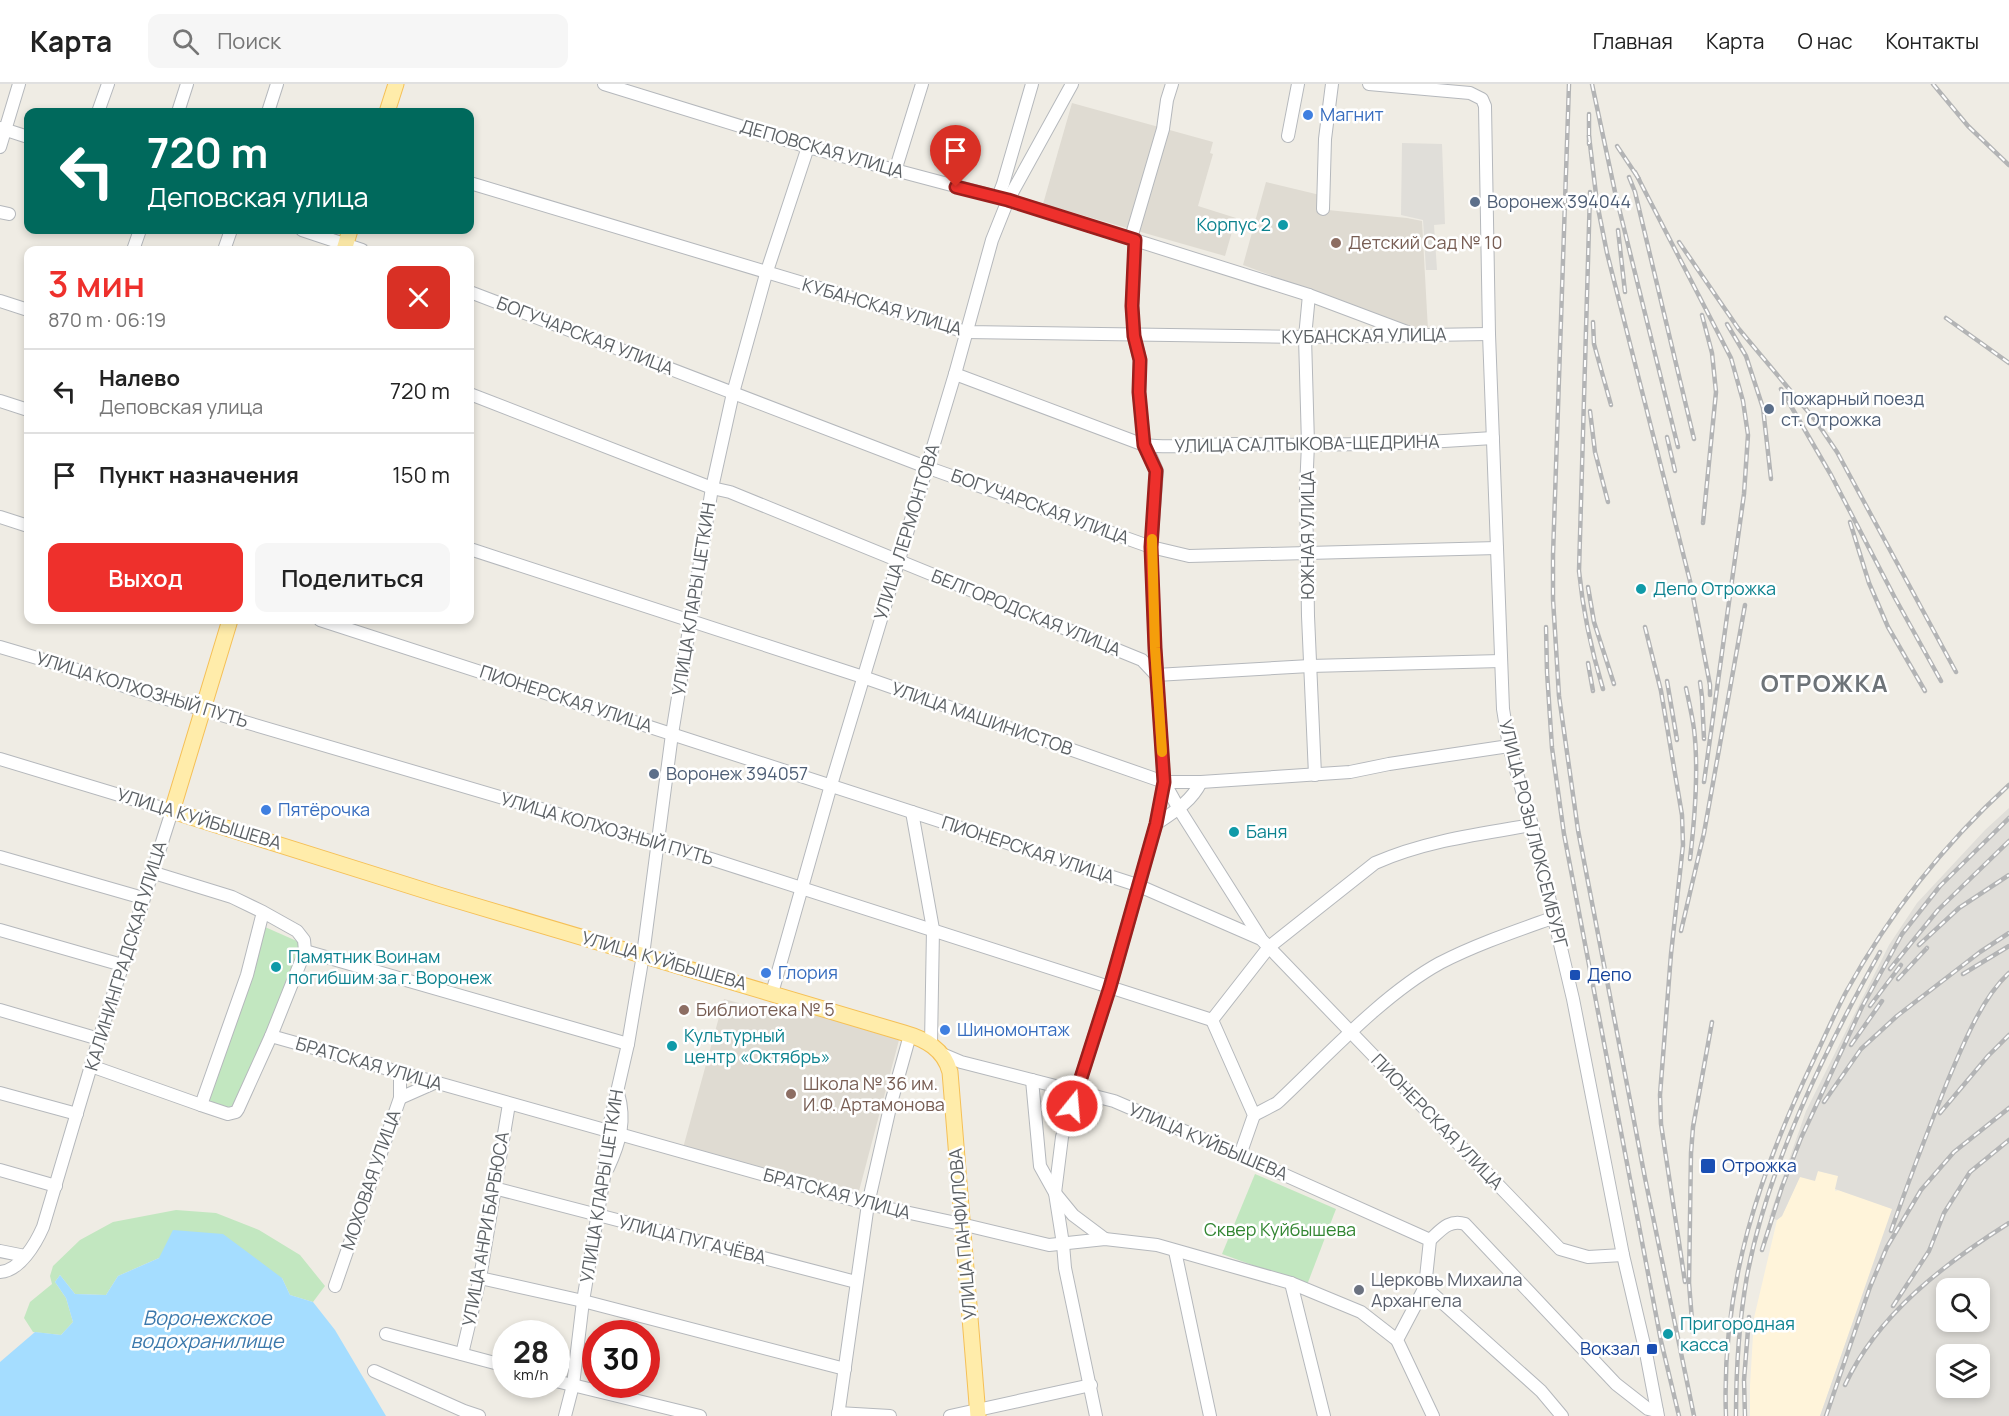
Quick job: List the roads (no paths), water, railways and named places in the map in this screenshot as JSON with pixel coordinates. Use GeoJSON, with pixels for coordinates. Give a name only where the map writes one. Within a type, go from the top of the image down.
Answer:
{"type":"FeatureCollection","features":[{"type":"Feature","properties":{"kind":"main road"},"geometry":{"type":"LineString","coordinates":[[388,108],[396,84]]}},
{"type":"Feature","properties":{"kind":"main road","name":"КАЛИНИНГРАДСКАЯ УЛИЦА"},"geometry":{"type":"LineString","coordinates":[[172,811],[229,624]]}},
{"type":"Feature","properties":{"kind":"main road","name":"УЛИЦА КУЙБЫШЕВА"},"geometry":{"type":"LineString","coordinates":[[172,811],[439,895],[910,1035],[936,1049]]}},
{"type":"Feature","properties":{"kind":"main road","name":"УЛИЦА ПАНФИЛОВА"},"geometry":{"type":"LineString","coordinates":[[936,1049],[955,1067],[961,1224],[978,1413]]}},
{"type":"Feature","properties":{"kind":"street"},"geometry":{"type":"LineString","coordinates":[[0,147],[2,129],[19,84]]}},
{"type":"Feature","properties":{"kind":"street"},"geometry":{"type":"LineString","coordinates":[[99,108],[108,84]]}},
{"type":"Feature","properties":{"kind":"street"},"geometry":{"type":"LineString","coordinates":[[179,108],[187,84]]}},
{"type":"Feature","properties":{"kind":"street"},"geometry":{"type":"LineString","coordinates":[[269,108],[277,84]]}},
{"type":"Feature","properties":{"kind":"street","name":"ДЕПОВСКАЯ УЛИЦА"},"geometry":{"type":"LineString","coordinates":[[604,84],[808,147],[1003,199],[1133,239],[1309,295],[1417,335]]}},
{"type":"Feature","properties":{"kind":"street"},"geometry":{"type":"LineString","coordinates":[[895,171],[922,84]]}},
{"type":"Feature","properties":{"kind":"street"},"geometry":{"type":"LineString","coordinates":[[1003,199],[1003,184],[1032,84]]}},
{"type":"Feature","properties":{"kind":"street","name":"УЛИЦА ЛЕРМОНТОВА"},"geometry":{"type":"LineString","coordinates":[[772,993],[831,785],[955,374],[1003,199],[1072,84]]}},
{"type":"Feature","properties":{"kind":"street"},"geometry":{"type":"LineString","coordinates":[[1096,1416],[1065,1268],[1055,1193],[1062,1137],[1110,987],[1156,824],[1164,782],[1156,675],[1151,547],[1156,471],[1144,445],[1139,392],[1140,360],[1134,336],[1132,306],[1133,239],[1163,129],[1172,84]]}},
{"type":"Feature","properties":{"kind":"street"},"geometry":{"type":"LineString","coordinates":[[1288,136],[1298,84]]}},
{"type":"Feature","properties":{"kind":"street"},"geometry":{"type":"LineString","coordinates":[[1323,209],[1325,139],[1332,84]]}},
{"type":"Feature","properties":{"kind":"street","name":"УЛИЦА РОЗЫ ЛЮКСЕМБУРГ"},"geometry":{"type":"LineString","coordinates":[[1369,84],[1474,94],[1482,99],[1486,115],[1489,334],[1503,709],[1509,746],[1555,917],[1657,1414]]}},
{"type":"Feature","properties":{"kind":"street"},"geometry":{"type":"LineString","coordinates":[[2,129],[24,136]]}},
{"type":"Feature","properties":{"kind":"street","name":"УЛИЦА КЛАРЫ ЦЕТКИН"},"geometry":{"type":"LineString","coordinates":[[566,1416],[573,1386],[583,1301],[604,1178],[608,1131],[628,1044],[643,956],[672,734],[712,488],[733,393],[766,273],[808,147]]}},
{"type":"Feature","properties":{"kind":"street","name":"КУБАНСКАЯ УЛИЦА"},"geometry":{"type":"LineString","coordinates":[[474,184],[966,332],[1305,337],[1489,334]]}},
{"type":"Feature","properties":{"kind":"street"},"geometry":{"type":"LineString","coordinates":[[318,234],[346,241]]}},
{"type":"Feature","properties":{"kind":"street","name":"БОГУЧАРСКАЯ УЛИЦА"},"geometry":{"type":"LineString","coordinates":[[474,294],[926,467],[1151,547],[1189,556],[1308,552],[1413,552],[1497,548]]}},
{"type":"Feature","properties":{"kind":"street","name":"ЮЖНАЯ УЛИЦА"},"geometry":{"type":"LineString","coordinates":[[1309,295],[1305,337],[1308,444],[1306,490],[1308,616],[1315,775]]}},
{"type":"Feature","properties":{"kind":"street"},"geometry":{"type":"LineString","coordinates":[[0,301],[24,309]]}},
{"type":"Feature","properties":{"kind":"street","name":"УЛИЦА САЛТЫКОВА-ЩЕДРИНА"},"geometry":{"type":"LineString","coordinates":[[955,374],[1144,445],[1162,448],[1233,444],[1493,438]]}},
{"type":"Feature","properties":{"kind":"street","name":"БЕЛГОРОДСКАЯ УЛИЦА"},"geometry":{"type":"LineString","coordinates":[[474,396],[712,488],[730,492],[898,560],[1142,660],[1156,675]]}},
{"type":"Feature","properties":{"kind":"street"},"geometry":{"type":"LineString","coordinates":[[0,401],[24,409]]}},
{"type":"Feature","properties":{"kind":"street"},"geometry":{"type":"LineString","coordinates":[[0,518],[24,525]]}},
{"type":"Feature","properties":{"kind":"street","name":"УЛИЦА МАШИНИСТОВ"},"geometry":{"type":"LineString","coordinates":[[474,550],[863,677],[1164,782],[1201,782],[1350,772],[1509,746]]}},
{"type":"Feature","properties":{"kind":"street","name":"ПИОНЕРСКАЯ УЛИЦА"},"geometry":{"type":"LineString","coordinates":[[332,624],[1137,885],[1265,943],[1560,1249],[1588,1257],[1623,1256]]}},
{"type":"Feature","properties":{"kind":"street","name":"УЛИЦА КОЛХОЗНЫЙ ПУТЬ"},"geometry":{"type":"LineString","coordinates":[[0,647],[719,862],[1212,1020]]}},
{"type":"Feature","properties":{"kind":"street"},"geometry":{"type":"LineString","coordinates":[[1142,660],[1155,648]]}},
{"type":"Feature","properties":{"kind":"street"},"geometry":{"type":"LineString","coordinates":[[1156,675],[1311,666],[1501,661]]}},
{"type":"Feature","properties":{"kind":"street","name":"УЛИЦА КУЙБЫШЕВА"},"geometry":{"type":"LineString","coordinates":[[0,759],[172,811]]}},
{"type":"Feature","properties":{"kind":"street"},"geometry":{"type":"LineString","coordinates":[[1164,782],[1265,943]]}},
{"type":"Feature","properties":{"kind":"street"},"geometry":{"type":"LineString","coordinates":[[1156,824],[1179,809],[1195,794],[1201,782]]}},
{"type":"Feature","properties":{"kind":"street","name":"КАЛИНИНГРАДСКАЯ УЛИЦА"},"geometry":{"type":"LineString","coordinates":[[26,1256],[43,1227],[99,1039],[172,811]]}},
{"type":"Feature","properties":{"kind":"street","name":"УЛИЦА ПАНФИЛОВА"},"geometry":{"type":"LineString","coordinates":[[912,812],[933,929],[936,1049]]}},
{"type":"Feature","properties":{"kind":"street"},"geometry":{"type":"LineString","coordinates":[[1254,1116],[1212,1020],[1265,943],[1375,863],[1395,854],[1426,845],[1532,825]]}},
{"type":"Feature","properties":{"kind":"street"},"geometry":{"type":"LineString","coordinates":[[0,857],[143,898]]}},
{"type":"Feature","properties":{"kind":"street"},"geometry":{"type":"LineString","coordinates":[[91,1066],[228,1114],[236,1112],[271,1036],[305,951],[304,940],[297,931],[263,912],[232,897],[151,872]]}},
{"type":"Feature","properties":{"kind":"street"},"geometry":{"type":"LineString","coordinates":[[201,1105],[247,975],[263,912]]}},
{"type":"Feature","properties":{"kind":"street"},"geometry":{"type":"LineString","coordinates":[[1240,1155],[1254,1116],[1277,1103],[1396,993],[1438,964],[1470,948],[1555,917]]}},
{"type":"Feature","properties":{"kind":"street"},"geometry":{"type":"LineString","coordinates":[[0,930],[122,965]]}},
{"type":"Feature","properties":{"kind":"street"},"geometry":{"type":"LineString","coordinates":[[305,951],[628,1044]]}},
{"type":"Feature","properties":{"kind":"street"},"geometry":{"type":"LineString","coordinates":[[0,1010],[99,1039]]}},
{"type":"Feature","properties":{"kind":"street"},"geometry":{"type":"LineString","coordinates":[[890,1416],[838,1414],[868,1204],[891,1103],[910,1035]]}},
{"type":"Feature","properties":{"kind":"street","name":"БРАТСКАЯ УЛИЦА"},"geometry":{"type":"LineString","coordinates":[[271,1036],[868,1204],[1049,1245],[1106,1239],[1157,1245],[1291,1283],[1361,1312],[1397,1340]]}},
{"type":"Feature","properties":{"kind":"street","name":"УЛИЦА КУЙБЫШЕВА"},"geometry":{"type":"LineString","coordinates":[[955,1067],[1032,1080],[1114,1101],[1430,1240]]}},
{"type":"Feature","properties":{"kind":"street","name":"МОХОВАЯ УЛИЦА"},"geometry":{"type":"LineString","coordinates":[[335,1286],[400,1098],[400,1073]]}},
{"type":"Feature","properties":{"kind":"street"},"geometry":{"type":"LineString","coordinates":[[1032,1080],[1040,1166],[1055,1193],[1073,1215],[1106,1239]]}},
{"type":"Feature","properties":{"kind":"street"},"geometry":{"type":"LineString","coordinates":[[400,1098],[434,1083]]}},
{"type":"Feature","properties":{"kind":"street"},"geometry":{"type":"LineString","coordinates":[[604,1178],[621,1134],[622,1110],[617,1091]]}},
{"type":"Feature","properties":{"kind":"street"},"geometry":{"type":"LineString","coordinates":[[0,1094],[77,1114]]}},
{"type":"Feature","properties":{"kind":"street","name":"УЛИЦА АНРИ БАРБЮСА"},"geometry":{"type":"LineString","coordinates":[[462,1354],[480,1278],[509,1104]]}},
{"type":"Feature","properties":{"kind":"street"},"geometry":{"type":"LineString","coordinates":[[0,1170],[56,1186]]}},
{"type":"Feature","properties":{"kind":"street","name":"УЛИЦА ПУГАЧЁВА"},"geometry":{"type":"LineString","coordinates":[[494,1188],[856,1282]]}},
{"type":"Feature","properties":{"kind":"street"},"geometry":{"type":"LineString","coordinates":[[1433,1416],[1397,1340],[1425,1287],[1430,1240],[1449,1223],[1456,1222],[1465,1224],[1616,1384],[1657,1414]]}},
{"type":"Feature","properties":{"kind":"street"},"geometry":{"type":"LineString","coordinates":[[1049,1245],[1065,1268]]}},
{"type":"Feature","properties":{"kind":"street"},"geometry":{"type":"LineString","coordinates":[[0,1251],[26,1256]]}},
{"type":"Feature","properties":{"kind":"street"},"geometry":{"type":"LineString","coordinates":[[1175,1251],[1210,1416]]}},
{"type":"Feature","properties":{"kind":"street"},"geometry":{"type":"LineString","coordinates":[[1,1273],[26,1256]]}},
{"type":"Feature","properties":{"kind":"street"},"geometry":{"type":"LineString","coordinates":[[480,1278],[583,1301],[845,1369]]}},
{"type":"Feature","properties":{"kind":"street"},"geometry":{"type":"LineString","coordinates":[[1291,1283],[1324,1416]]}},
{"type":"Feature","properties":{"kind":"street"},"geometry":{"type":"LineString","coordinates":[[1425,1287],[1541,1391],[1562,1416]]}},
{"type":"Feature","properties":{"kind":"street"},"geometry":{"type":"LineString","coordinates":[[386,1334],[492,1362]]}},
{"type":"Feature","properties":{"kind":"street"},"geometry":{"type":"LineString","coordinates":[[374,1371],[479,1416]]}},
{"type":"Feature","properties":{"kind":"street"},"geometry":{"type":"LineString","coordinates":[[570,1385],[700,1416]]}},
{"type":"Feature","properties":{"kind":"street"},"geometry":{"type":"LineString","coordinates":[[950,1416],[978,1413],[1090,1385]]}},
{"type":"Feature","properties":{"kind":"water","name":"Воронежское водохранилище"},"geometry":{"type":"Polygon","coordinates":[[[173,1230],[223,1234],[282,1278],[290,1295],[313,1302],[335,1330],[386,1416],[0,1416],[0,1362],[35,1332],[61,1335],[73,1322],[66,1298],[55,1282],[60,1275],[75,1294],[106,1295],[118,1276],[159,1258],[173,1230]]]}},
{"type":"Feature","properties":{"kind":"railway"},"geometry":{"type":"LineString","coordinates":[[1569,84],[1553,555],[1553,599],[1559,696],[1578,830],[1645,1178],[1694,1416]]}},
{"type":"Feature","properties":{"kind":"railway"},"geometry":{"type":"LineString","coordinates":[[1592,84],[1615,192],[1678,447]]}},
{"type":"Feature","properties":{"kind":"railway"},"geometry":{"type":"LineString","coordinates":[[1933,84],[1968,126],[2009,165]]}},
{"type":"Feature","properties":{"kind":"railway"},"geometry":{"type":"LineString","coordinates":[[1589,114],[1589,144]]}},
{"type":"Feature","properties":{"kind":"railway"},"geometry":{"type":"LineString","coordinates":[[1589,136],[1597,203],[1607,253],[1690,581],[1710,695]]}},
{"type":"Feature","properties":{"kind":"railway"},"geometry":{"type":"LineString","coordinates":[[1617,146],[1639,179]]}},
{"type":"Feature","properties":{"kind":"railway"},"geometry":{"type":"LineString","coordinates":[[1635,172],[1731,358],[1743,401],[1748,435],[1744,494],[1704,782]]}},
{"type":"Feature","properties":{"kind":"railway"},"geometry":{"type":"LineString","coordinates":[[1629,177],[1635,192],[1694,439]]}},
{"type":"Feature","properties":{"kind":"railway"},"geometry":{"type":"LineString","coordinates":[[1590,192],[1579,571],[1588,630],[1603,689]]}},
{"type":"Feature","properties":{"kind":"railway"},"geometry":{"type":"LineString","coordinates":[[1618,230],[1625,292]]}},
{"type":"Feature","properties":{"kind":"railway"},"geometry":{"type":"LineString","coordinates":[[1679,242],[1738,328],[1816,421],[1837,452],[1956,672]]}},
{"type":"Feature","properties":{"kind":"railway"},"geometry":{"type":"LineString","coordinates":[[1702,315],[1712,353],[1716,392],[1703,523]]}},
{"type":"Feature","properties":{"kind":"railway"},"geometry":{"type":"LineString","coordinates":[[1946,318],[2009,363]]}},
{"type":"Feature","properties":{"kind":"railway"},"geometry":{"type":"LineString","coordinates":[[1593,322],[1594,344],[1611,405]]}},
{"type":"Feature","properties":{"kind":"railway"},"geometry":{"type":"LineString","coordinates":[[1727,324],[1746,356],[1763,408],[1771,479]]}},
{"type":"Feature","properties":{"kind":"railway"},"geometry":{"type":"LineString","coordinates":[[1781,389],[1831,475],[1941,681]]}},
{"type":"Feature","properties":{"kind":"railway"},"geometry":{"type":"LineString","coordinates":[[1590,411],[1595,452],[1608,502]]}},
{"type":"Feature","properties":{"kind":"railway"},"geometry":{"type":"LineString","coordinates":[[1667,437],[1675,471]]}},
{"type":"Feature","properties":{"kind":"railway"},"geometry":{"type":"LineString","coordinates":[[1850,522],[1869,583],[1888,627],[1925,691]]}},
{"type":"Feature","properties":{"kind":"railway"},"geometry":{"type":"LineString","coordinates":[[1588,587],[1594,622],[1614,684]]}},
{"type":"Feature","properties":{"kind":"railway"},"geometry":{"type":"LineString","coordinates":[[1681,931],[1704,833],[1745,605]]}},
{"type":"Feature","properties":{"kind":"railway"},"geometry":{"type":"LineString","coordinates":[[1546,627],[1552,748],[1564,834],[1661,1341],[1679,1416]]}},
{"type":"Feature","properties":{"kind":"railway"},"geometry":{"type":"LineString","coordinates":[[1645,627],[1661,691],[1682,815],[1683,845],[1671,954],[1660,1095],[1661,1124],[1685,1282]]}},
{"type":"Feature","properties":{"kind":"railway"},"geometry":{"type":"LineString","coordinates":[[1588,663],[1593,691]]}},
{"type":"Feature","properties":{"kind":"railway"},"geometry":{"type":"LineString","coordinates":[[1667,681],[1677,740]]}},
{"type":"Feature","properties":{"kind":"railway"},"geometry":{"type":"LineString","coordinates":[[1700,682],[1704,739]]}},
{"type":"Feature","properties":{"kind":"railway"},"geometry":{"type":"LineString","coordinates":[[1686,688],[1694,729],[1696,761],[1695,810],[1690,859]]}},
{"type":"Feature","properties":{"kind":"railway"},"geometry":{"type":"LineString","coordinates":[[1726,1416],[1726,1368],[1737,1276],[1761,1187],[1795,1100],[1846,992],[1899,908],[1961,832],[2009,785]]}},
{"type":"Feature","properties":{"kind":"railway"},"geometry":{"type":"LineString","coordinates":[[1762,1250],[1782,1187],[1801,1138],[1862,1007],[1902,934],[1940,886],[2009,818]]}},
{"type":"Feature","properties":{"kind":"railway"},"geometry":{"type":"LineString","coordinates":[[1890,969],[1938,910],[2009,841]]}},
{"type":"Feature","properties":{"kind":"railway"},"geometry":{"type":"LineString","coordinates":[[1919,945],[1959,908],[2009,875]]}},
{"type":"Feature","properties":{"kind":"railway"},"geometry":{"type":"LineString","coordinates":[[1824,1102],[1861,1049],[1897,1016],[1980,952],[2009,933]]}},
{"type":"Feature","properties":{"kind":"railway"},"geometry":{"type":"LineString","coordinates":[[1963,974],[2009,946]]}},
{"type":"Feature","properties":{"kind":"railway"},"geometry":{"type":"LineString","coordinates":[[1898,979],[1927,948]]}},
{"type":"Feature","properties":{"kind":"railway"},"geometry":{"type":"LineString","coordinates":[[1736,1416],[1738,1346],[1744,1293],[1756,1234],[1769,1192],[1819,1068],[1880,952]]}},
{"type":"Feature","properties":{"kind":"railway"},"geometry":{"type":"LineString","coordinates":[[1870,1006],[1901,965]]}},
{"type":"Feature","properties":{"kind":"railway"},"geometry":{"type":"LineString","coordinates":[[1891,1231],[1933,1118],[1967,1038],[1981,1009],[2009,973]]}},
{"type":"Feature","properties":{"kind":"railway"},"geometry":{"type":"LineString","coordinates":[[1851,1045],[1882,1001]]}},
{"type":"Feature","properties":{"kind":"railway"},"geometry":{"type":"LineString","coordinates":[[1693,1333],[1689,1283],[1691,1153],[1693,1127],[1712,1022]]}},
{"type":"Feature","properties":{"kind":"railway"},"geometry":{"type":"LineString","coordinates":[[1940,1113],[1988,1056],[2009,1035]]}},
{"type":"Feature","properties":{"kind":"railway"},"geometry":{"type":"LineString","coordinates":[[1826,1416],[1870,1287],[1887,1247],[1921,1190],[1954,1152],[2009,1108]]}},
{"type":"Feature","properties":{"kind":"railway"},"geometry":{"type":"LineString","coordinates":[[1893,1306],[1929,1251],[1944,1213],[1970,1172],[2009,1140]]}},
{"type":"Feature","properties":{"kind":"railway"},"geometry":{"type":"LineString","coordinates":[[1845,1385],[1859,1359],[1894,1313],[1937,1274],[2009,1223]]}},
{"type":"Feature","properties":{"kind":"railway"},"geometry":{"type":"LineString","coordinates":[[1745,1416],[1744,1380],[1749,1317]]}},
{"type":"Feature","properties":{"kind":"place","name":"Магнит"},"geometry":{"type":"Point","coordinates":[1308,115]}},
{"type":"Feature","properties":{"kind":"place","name":"Воронеж 394044"},"geometry":{"type":"Point","coordinates":[1475,202]}},
{"type":"Feature","properties":{"kind":"place","name":"Корпус 2"},"geometry":{"type":"Point","coordinates":[1283,225]}},
{"type":"Feature","properties":{"kind":"place","name":"Детский Сад № 10"},"geometry":{"type":"Point","coordinates":[1336,243]}},
{"type":"Feature","properties":{"kind":"place","name":"Пожарный поезд ст. Отрожка"},"geometry":{"type":"Point","coordinates":[1769,409]}},
{"type":"Feature","properties":{"kind":"place","name":"Депо Отрожка"},"geometry":{"type":"Point","coordinates":[1641,589]}},
{"type":"Feature","properties":{"kind":"place","name":"Воронеж 394057"},"geometry":{"type":"Point","coordinates":[654,774]}},
{"type":"Feature","properties":{"kind":"place","name":"Пятёрочка"},"geometry":{"type":"Point","coordinates":[266,810]}},
{"type":"Feature","properties":{"kind":"place","name":"Баня"},"geometry":{"type":"Point","coordinates":[1234,832]}},
{"type":"Feature","properties":{"kind":"place","name":"Памятник Воинам погибшим за г. Воронеж"},"geometry":{"type":"Point","coordinates":[276,967]}},
{"type":"Feature","properties":{"kind":"place","name":"Глория"},"geometry":{"type":"Point","coordinates":[766,973]}},
{"type":"Feature","properties":{"kind":"place","name":"Депо"},"geometry":{"type":"Point","coordinates":[1575,975]}},
{"type":"Feature","properties":{"kind":"place","name":"Библиотека № 5"},"geometry":{"type":"Point","coordinates":[684,1010]}},
{"type":"Feature","properties":{"kind":"place","name":"Шиномонтаж"},"geometry":{"type":"Point","coordinates":[945,1030]}},
{"type":"Feature","properties":{"kind":"place","name":"Культурный центр «Октябрь»"},"geometry":{"type":"Point","coordinates":[672,1046]}},
{"type":"Feature","properties":{"kind":"place","name":"Школа № 36 им. И.Ф. Артамонова"},"geometry":{"type":"Point","coordinates":[791,1094]}},
{"type":"Feature","properties":{"kind":"place","name":"Отрожка"},"geometry":{"type":"Point","coordinates":[1708,1166]}},
{"type":"Feature","properties":{"kind":"place","name":"Церковь Михаила Архангела"},"geometry":{"type":"Point","coordinates":[1359,1290]}},
{"type":"Feature","properties":{"kind":"place","name":"Пригородная касса"},"geometry":{"type":"Point","coordinates":[1668,1334]}},
{"type":"Feature","properties":{"kind":"place","name":"Вокзал"},"geometry":{"type":"Point","coordinates":[1652,1349]}},
{"type":"Feature","properties":{"kind":"district","name":"ОТРОЖКА"},"geometry":{"type":"Point","coordinates":[1825,684]}},
{"type":"Feature","properties":{"kind":"park label","name":"Сквер Куйбышева"},"geometry":{"type":"Point","coordinates":[1280,1230]}}]}
